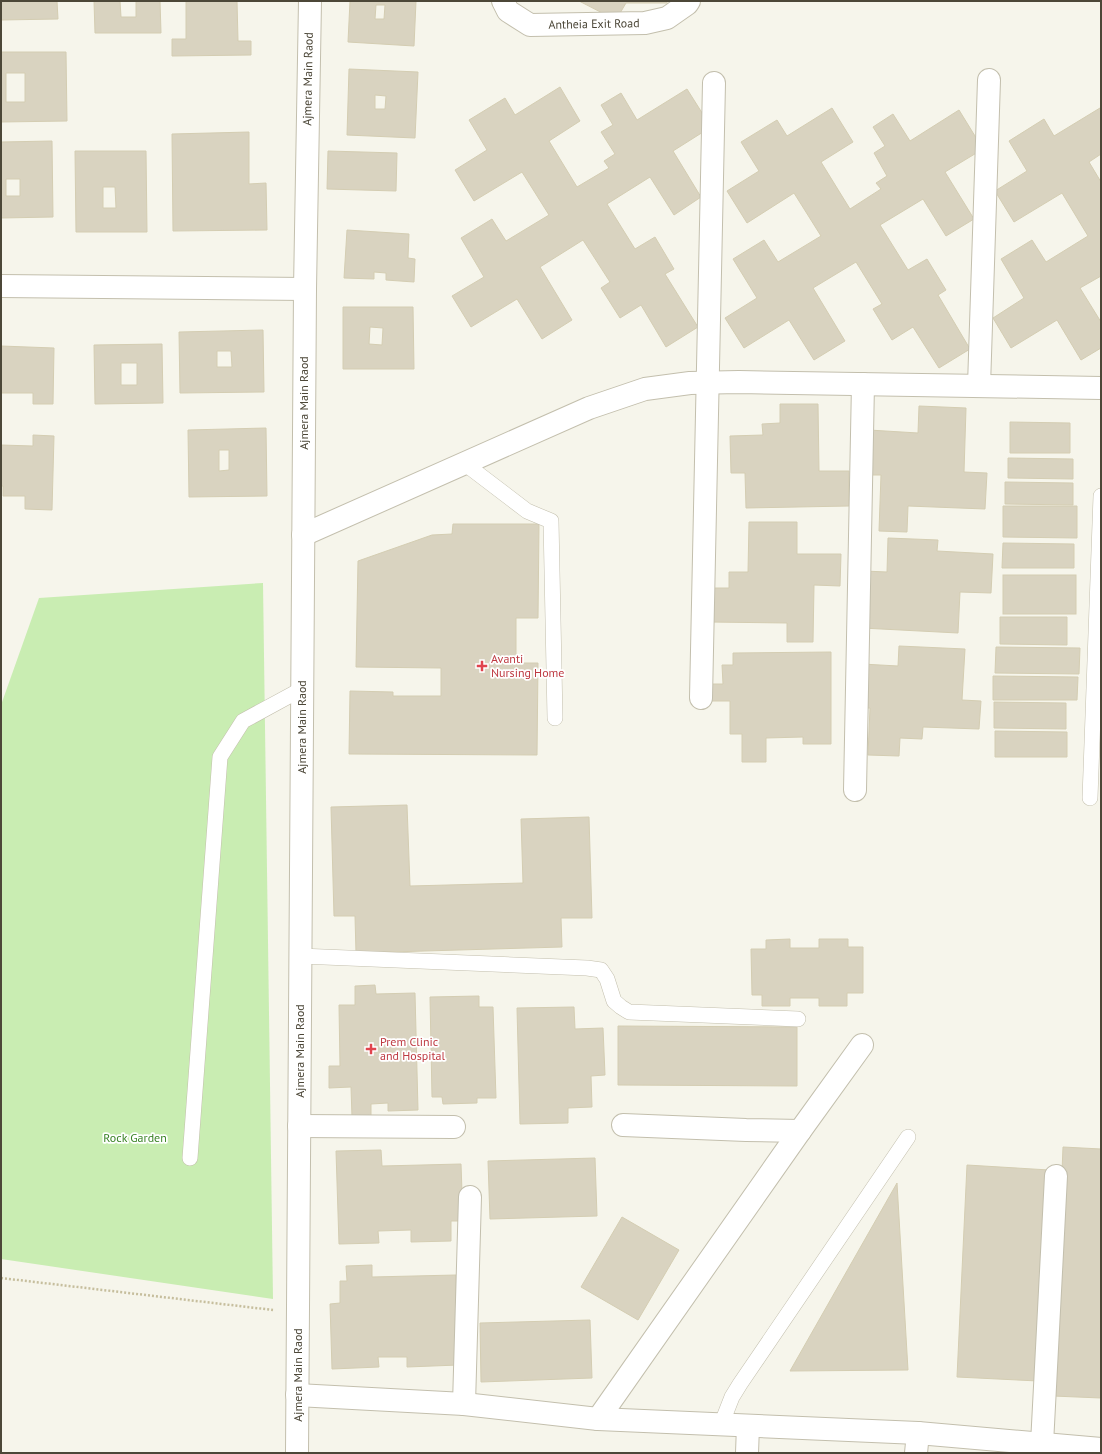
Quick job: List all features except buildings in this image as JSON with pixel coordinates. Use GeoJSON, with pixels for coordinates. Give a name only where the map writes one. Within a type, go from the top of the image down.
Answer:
{"type":"FeatureCollection","features":[{"type":"Feature","properties":{"kind":"street","name":"Ajmera Main Raod"},"geometry":{"type":"LineString","coordinates":[[297,1453],[304,289],[310,1]]}},
{"type":"Feature","properties":{"kind":"street","name":"Antheia Exit Road"},"geometry":{"type":"LineString","coordinates":[[503,1],[508,11],[530,25],[645,23],[667,18],[689,1]]}},
{"type":"Feature","properties":{"kind":"street"},"geometry":{"type":"LineString","coordinates":[[979,386],[989,80]]}},
{"type":"Feature","properties":{"kind":"street"},"geometry":{"type":"LineString","coordinates":[[701,698],[709,382],[714,83]]}},
{"type":"Feature","properties":{"kind":"street"},"geometry":{"type":"LineString","coordinates":[[1,286],[304,289]]}},
{"type":"Feature","properties":{"kind":"street"},"geometry":{"type":"LineString","coordinates":[[303,535],[589,408],[645,389],[709,382],[1101,388]]}},
{"type":"Feature","properties":{"kind":"street"},"geometry":{"type":"LineString","coordinates":[[855,790],[863,384]]}},
{"type":"Feature","properties":{"kind":"street"},"geometry":{"type":"LineString","coordinates":[[598,1419],[862,1045]]}},
{"type":"Feature","properties":{"kind":"street"},"geometry":{"type":"LineString","coordinates":[[623,1125],[800,1131]]}},
{"type":"Feature","properties":{"kind":"street"},"geometry":{"type":"LineString","coordinates":[[299,1126],[454,1127]]}},
{"type":"Feature","properties":{"kind":"street"},"geometry":{"type":"LineString","coordinates":[[1028,1446],[1056,1176]]}},
{"type":"Feature","properties":{"kind":"street"},"geometry":{"type":"LineString","coordinates":[[464,1404],[470,1197]]}},
{"type":"Feature","properties":{"kind":"street"},"geometry":{"type":"LineString","coordinates":[[297,1395],[464,1404],[598,1419],[748,1426],[917,1443],[1101,1449]]}},
{"type":"Feature","properties":{"kind":"street"},"geometry":{"type":"LineString","coordinates":[[746,1453],[748,1426]]}},
{"type":"Feature","properties":{"kind":"lane"},"geometry":{"type":"LineString","coordinates":[[464,463],[527,511],[551,521],[556,718]]}},
{"type":"Feature","properties":{"kind":"lane"},"geometry":{"type":"LineString","coordinates":[[1090,798],[1099,590],[1101,496]]}},
{"type":"Feature","properties":{"kind":"lane"},"geometry":{"type":"LineString","coordinates":[[190,1158],[220,757],[243,721],[302,689]]}},
{"type":"Feature","properties":{"kind":"lane"},"geometry":{"type":"LineString","coordinates":[[300,956],[587,968],[602,970],[607,979],[614,1001],[629,1012],[798,1019]]}},
{"type":"Feature","properties":{"kind":"lane"},"geometry":{"type":"LineString","coordinates":[[721,1425],[732,1397],[740,1384],[908,1137]]}},
{"type":"Feature","properties":{"kind":"path"},"geometry":{"type":"LineString","coordinates":[[1,1278],[298,1314]]}},
{"type":"Feature","properties":{"kind":"green space","name":"Rock Garden"},"geometry":{"type":"Polygon","coordinates":[[[263,583],[273,1299],[1,1259],[1,705],[39,598],[263,583]]]}},
{"type":"Feature","properties":{"kind":"place","name":"Avanti Nursing Home"},"geometry":{"type":"Point","coordinates":[482,666]}},
{"type":"Feature","properties":{"kind":"place","name":"Prem Clinic and Hospital"},"geometry":{"type":"Point","coordinates":[371,1049]}}]}
